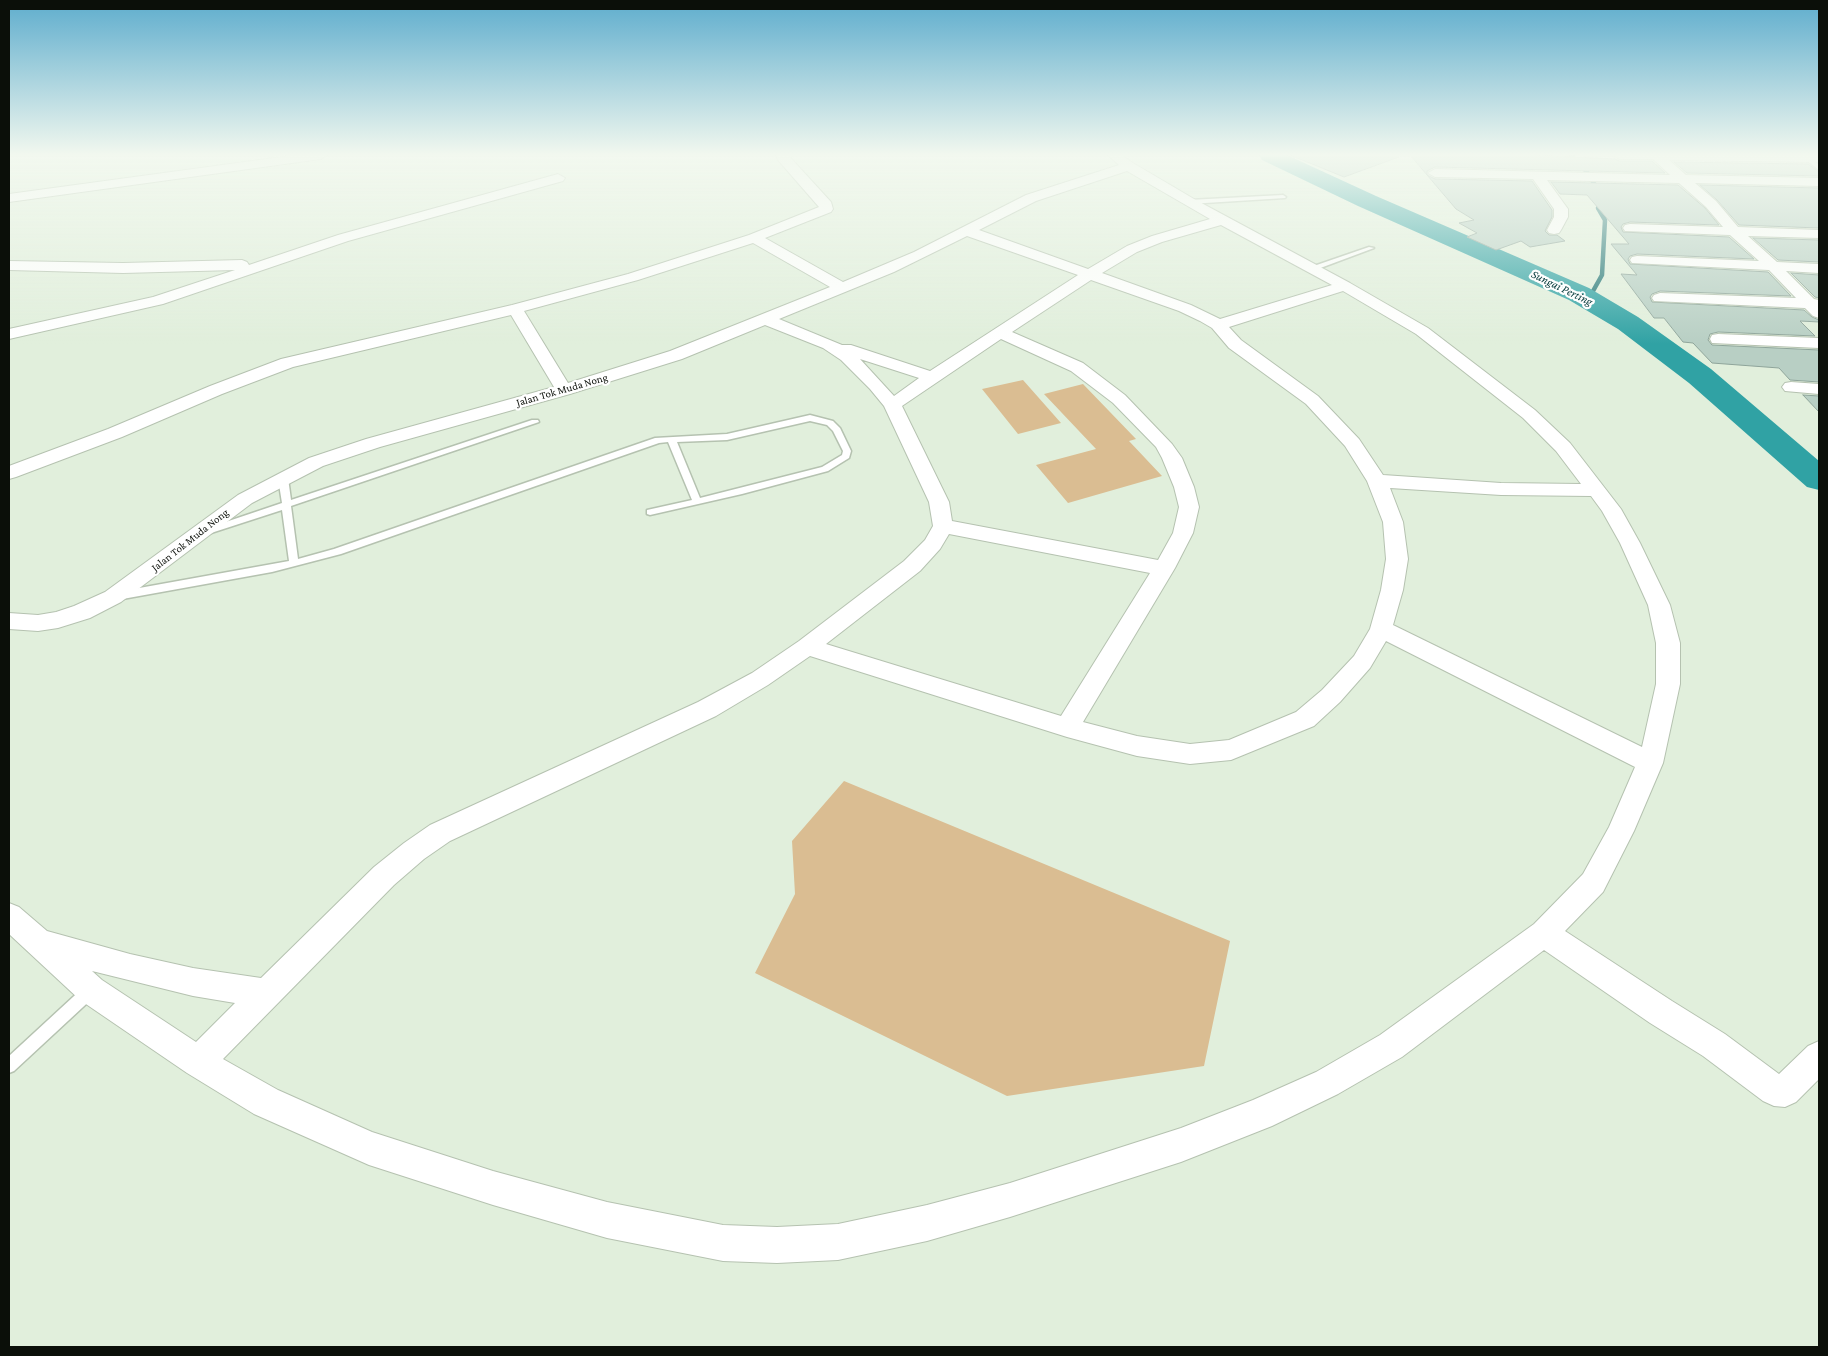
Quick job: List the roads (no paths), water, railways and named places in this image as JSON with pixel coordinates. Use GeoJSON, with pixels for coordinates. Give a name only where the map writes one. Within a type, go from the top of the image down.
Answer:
{"type":"FeatureCollection","features":[{"type":"Feature","properties":{"kind":"street"},"geometry":{"type":"LineString","coordinates":[[9,334],[157,301],[343,238],[414,218]]}},
{"type":"Feature","properties":{"kind":"street"},"geometry":{"type":"LineString","coordinates":[[9,473],[288,363],[515,309],[633,277],[754,238],[804,218]]}},
{"type":"Feature","properties":{"kind":"street","name":"Jalan Tok Muda Nong"},"geometry":{"type":"LineString","coordinates":[[9,621],[38,624],[58,620],[82,612],[113,597],[245,499],[316,462],[357,448],[564,390],[676,355],[919,255],[992,218]]}},
{"type":"Feature","properties":{"kind":"street"},"geometry":{"type":"LineString","coordinates":[[9,916],[34,941],[91,990],[198,1062],[266,1102],[369,1148],[492,1188],[606,1220],[723,1243],[777,1245],[838,1242],[926,1223],[1010,1200],[1180,1145],[1260,1114],[1327,1083],[1392,1046],[1544,933],[1592,883],[1621,831],[1650,762],[1668,684],[1668,643],[1659,605],[1616,517],[1563,447],[1529,414],[1422,330],[1219,218]]}},
{"type":"Feature","properties":{"kind":"street"},"geometry":{"type":"LineString","coordinates":[[1554,230],[1561,218]]}},
{"type":"Feature","properties":{"kind":"street"},"geometry":{"type":"LineString","coordinates":[[1723,218],[1735,232],[1816,307]]}},
{"type":"Feature","properties":{"kind":"street"},"geometry":{"type":"LineString","coordinates":[[892,405],[1090,274],[1144,244],[1222,220]]}},
{"type":"Feature","properties":{"kind":"street"},"geometry":{"type":"LineString","coordinates":[[1630,228],[1819,234]]}},
{"type":"Feature","properties":{"kind":"street"},"geometry":{"type":"LineString","coordinates":[[808,647],[1067,727],[1137,746],[1190,754],[1231,750],[1305,719],[1331,696],[1362,662],[1381,629],[1392,590],[1396,559],[1393,522],[1377,481],[1352,443],[1312,400],[1243,350],[1218,325],[1185,308],[967,231]]}},
{"type":"Feature","properties":{"kind":"street"},"geometry":{"type":"LineString","coordinates":[[754,238],[842,288]]}},
{"type":"Feature","properties":{"kind":"street"},"geometry":{"type":"LineString","coordinates":[[1637,260],[1819,268]]}},
{"type":"Feature","properties":{"kind":"street"},"geometry":{"type":"LineString","coordinates":[[9,265],[123,268],[270,263]]}},
{"type":"Feature","properties":{"kind":"street"},"geometry":{"type":"LineString","coordinates":[[1218,325],[1345,286]]}},
{"type":"Feature","properties":{"kind":"street"},"geometry":{"type":"LineString","coordinates":[[1660,298],[1816,307]]}},
{"type":"Feature","properties":{"kind":"street"},"geometry":{"type":"LineString","coordinates":[[515,309],[564,390]]}},
{"type":"Feature","properties":{"kind":"street"},"geometry":{"type":"LineString","coordinates":[[765,319],[829,344],[932,377]]}},
{"type":"Feature","properties":{"kind":"street"},"geometry":{"type":"LineString","coordinates":[[1000,333],[1077,368],[1119,399],[1164,444],[1184,487],[1189,507],[1183,533],[1164,568],[1067,727]]}},
{"type":"Feature","properties":{"kind":"street"},"geometry":{"type":"LineString","coordinates":[[1718,339],[1819,343]]}},
{"type":"Feature","properties":{"kind":"street"},"geometry":{"type":"LineString","coordinates":[[198,1062],[384,876],[414,850],[440,833],[707,710],[760,679],[808,647],[912,566],[933,544],[944,526],[939,502],[892,405],[859,366],[829,344]]}},
{"type":"Feature","properties":{"kind":"street"},"geometry":{"type":"LineString","coordinates":[[1791,387],[1819,389]]}},
{"type":"Feature","properties":{"kind":"street"},"geometry":{"type":"LineString","coordinates":[[1377,481],[1501,489],[1597,490]]}},
{"type":"Feature","properties":{"kind":"street"},"geometry":{"type":"LineString","coordinates":[[944,526],[1164,568]]}},
{"type":"Feature","properties":{"kind":"street"},"geometry":{"type":"LineString","coordinates":[[1381,629],[1650,762]]}},
{"type":"Feature","properties":{"kind":"street"},"geometry":{"type":"LineString","coordinates":[[1544,933],[1661,1012],[1714,1045],[1774,1090],[1785,1091],[1819,1057]]}},
{"type":"Feature","properties":{"kind":"street"},"geometry":{"type":"LineString","coordinates":[[34,941],[139,970],[193,982],[267,994]]}},
{"type":"Feature","properties":{"kind":"lane"},"geometry":{"type":"LineString","coordinates":[[1312,268],[1371,248]]}},
{"type":"Feature","properties":{"kind":"lane"},"geometry":{"type":"LineString","coordinates":[[113,597],[272,569],[294,563],[394,533],[636,446],[671,439],[727,437],[810,418],[830,423],[847,451],[846,456],[824,469],[650,512]]}},
{"type":"Feature","properties":{"kind":"lane"},"geometry":{"type":"LineString","coordinates":[[194,536],[535,422]]}},
{"type":"Feature","properties":{"kind":"lane"},"geometry":{"type":"LineString","coordinates":[[671,439],[697,501]]}},
{"type":"Feature","properties":{"kind":"lane"},"geometry":{"type":"LineString","coordinates":[[283,478],[294,563]]}},
{"type":"Feature","properties":{"kind":"lane"},"geometry":{"type":"LineString","coordinates":[[9,1066],[91,990]]}},
{"type":"Feature","properties":{"kind":"waterway","name":"Sungai Perting"},"geometry":{"type":"LineString","coordinates":[[1406,218],[1579,294],[1628,323],[1700,376],[1819,479]]}},
{"type":"Feature","properties":{"kind":"waterway"},"geometry":{"type":"LineString","coordinates":[[1588,300],[1602,275],[1604,218]]}}]}
